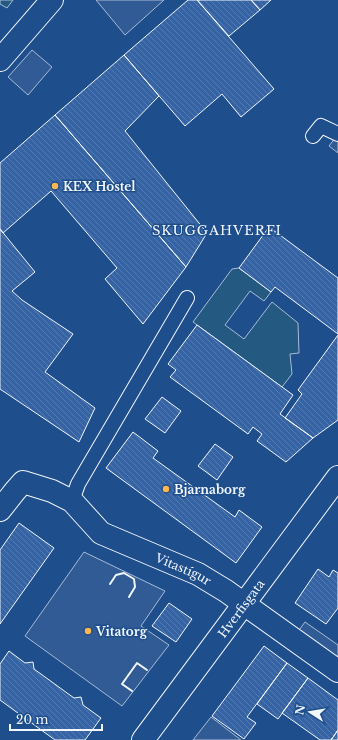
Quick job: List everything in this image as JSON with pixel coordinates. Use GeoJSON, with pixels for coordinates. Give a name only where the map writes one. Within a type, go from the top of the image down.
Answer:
{"type":"FeatureCollection","features":[{"type":"Feature","properties":{"kind":"street"},"geometry":{"type":"LineString","coordinates":[[0,60],[52,0]]}},
{"type":"Feature","properties":{"kind":"street","name":"Hverfisgata"},"geometry":{"type":"LineString","coordinates":[[143,740],[338,477]]}},
{"type":"Feature","properties":{"kind":"street","name":"Vitastígur"},"geometry":{"type":"LineString","coordinates":[[0,510],[23,482],[52,491],[72,501],[101,533],[198,574],[244,603],[338,671]]}},
{"type":"Feature","properties":{"kind":"lane"},"geometry":{"type":"LineString","coordinates":[[313,136],[320,126],[338,134]]}},
{"type":"Feature","properties":{"kind":"lane"},"geometry":{"type":"LineString","coordinates":[[72,501],[78,484],[187,298]]}},
{"type":"Feature","properties":{"kind":"shaded area"},"geometry":{"type":"Polygon","coordinates":[[[0,0],[13,0],[7,8],[0,4],[0,0]]]}},
{"type":"Feature","properties":{"kind":"shaded area"},"geometry":{"type":"Polygon","coordinates":[[[96,0],[164,0],[125,35],[96,0]]]}},
{"type":"Feature","properties":{"kind":"shaded area"},"geometry":{"type":"Polygon","coordinates":[[[32,50],[52,67],[28,95],[8,77],[32,50]]]}},
{"type":"Feature","properties":{"kind":"shaded area"},"geometry":{"type":"Polygon","coordinates":[[[338,134],[338,153],[329,146],[338,134]]]}},
{"type":"Feature","properties":{"kind":"shaded area"},"geometry":{"type":"Polygon","coordinates":[[[239,268],[271,292],[264,301],[250,291],[225,325],[244,339],[272,302],[298,323],[299,353],[290,354],[292,374],[282,387],[193,322],[232,269],[239,268]]]}},
{"type":"Feature","properties":{"kind":"shaded area","name":"Vitatorg"},"geometry":{"type":"Polygon","coordinates":[[[84,552],[165,591],[141,626],[169,645],[122,706],[25,636],[84,552]]]}},
{"type":"Feature","properties":{"kind":"shaded area"},"geometry":{"type":"Polygon","coordinates":[[[305,622],[338,645],[338,658],[299,630],[305,622]]]}},
{"type":"Feature","properties":{"kind":"shaded area"},"geometry":{"type":"Polygon","coordinates":[[[211,717],[241,740],[193,740],[211,717]]]}},
{"type":"Feature","properties":{"kind":"building"},"geometry":{"type":"Polygon","coordinates":[[[188,0],[197,0],[274,89],[241,117],[222,94],[185,126],[124,55],[188,0]]]}},
{"type":"Feature","properties":{"kind":"building"},"geometry":{"type":"Polygon","coordinates":[[[251,0],[260,10],[229,36],[198,1],[251,0]]]}},
{"type":"Feature","properties":{"kind":"building"},"geometry":{"type":"Polygon","coordinates":[[[251,0],[271,0],[260,10],[251,0]]]}},
{"type":"Feature","properties":{"kind":"building"},"geometry":{"type":"Polygon","coordinates":[[[124,55],[159,96],[125,131],[207,233],[186,267],[55,115],[124,55]]]}},
{"type":"Feature","properties":{"kind":"building"},"geometry":{"type":"Polygon","coordinates":[[[55,115],[186,267],[143,324],[105,279],[117,268],[51,191],[3,233],[0,229],[0,163],[55,115]]]}},
{"type":"Feature","properties":{"kind":"building"},"geometry":{"type":"Polygon","coordinates":[[[269,227],[338,278],[338,334],[275,287],[271,292],[239,268],[269,227]]]}},
{"type":"Feature","properties":{"kind":"building"},"geometry":{"type":"Polygon","coordinates":[[[0,229],[35,272],[12,291],[22,300],[73,334],[45,372],[95,408],[79,442],[0,389],[0,229]]]}},
{"type":"Feature","properties":{"kind":"building"},"geometry":{"type":"Polygon","coordinates":[[[197,325],[293,395],[280,414],[313,438],[286,462],[257,441],[262,434],[253,427],[248,434],[170,377],[176,370],[168,364],[197,325]]]}},
{"type":"Feature","properties":{"kind":"building"},"geometry":{"type":"Polygon","coordinates":[[[338,335],[338,420],[313,438],[285,418],[302,394],[298,390],[338,335]]]}},
{"type":"Feature","properties":{"kind":"building"},"geometry":{"type":"Polygon","coordinates":[[[162,397],[181,411],[165,433],[145,419],[162,397]]]}},
{"type":"Feature","properties":{"kind":"building","name":"Bjarnaborg"},"geometry":{"type":"Polygon","coordinates":[[[133,432],[158,451],[153,458],[235,517],[239,510],[262,527],[236,563],[106,468],[133,432]]]}},
{"type":"Feature","properties":{"kind":"building"},"geometry":{"type":"Polygon","coordinates":[[[215,444],[233,457],[217,480],[198,466],[215,444]]]}},
{"type":"Feature","properties":{"kind":"building"},"geometry":{"type":"Polygon","coordinates":[[[19,523],[54,548],[0,624],[0,550],[19,523]]]}},
{"type":"Feature","properties":{"kind":"building"},"geometry":{"type":"Polygon","coordinates":[[[318,569],[329,577],[333,570],[338,573],[338,608],[326,624],[295,603],[318,569]]]}},
{"type":"Feature","properties":{"kind":"building"},"geometry":{"type":"Polygon","coordinates":[[[169,603],[192,619],[176,642],[152,626],[169,603]]]}},
{"type":"Feature","properties":{"kind":"building"},"geometry":{"type":"Polygon","coordinates":[[[264,646],[287,663],[247,717],[256,723],[244,739],[212,716],[264,646]]]}},
{"type":"Feature","properties":{"kind":"building"},"geometry":{"type":"Polygon","coordinates":[[[9,651],[25,663],[33,662],[34,669],[74,698],[81,697],[83,705],[101,718],[85,740],[55,740],[0,700],[0,664],[9,651]]]}},
{"type":"Feature","properties":{"kind":"building"},"geometry":{"type":"Polygon","coordinates":[[[287,663],[308,678],[278,719],[257,704],[287,663]]]}},
{"type":"Feature","properties":{"kind":"building"},"geometry":{"type":"Polygon","coordinates":[[[308,678],[338,700],[338,730],[331,740],[320,740],[282,713],[308,678]]]}},
{"type":"Feature","properties":{"kind":"building"},"geometry":{"type":"Polygon","coordinates":[[[338,730],[338,740],[331,740],[338,730]]]}},
{"type":"Feature","properties":{"kind":"wall"},"geometry":{"type":"LineString","coordinates":[[110,584],[116,575],[124,573],[134,579],[135,587],[129,597]]}},
{"type":"Feature","properties":{"kind":"wall"},"geometry":{"type":"LineString","coordinates":[[132,691],[122,684],[137,663],[147,670]]}},
{"type":"Feature","properties":{"kind":"place","name":"KEX Hostel"},"geometry":{"type":"Point","coordinates":[55,186]}},
{"type":"Feature","properties":{"kind":"place","name":"Bjarnaborg"},"geometry":{"type":"Point","coordinates":[166,489]}},
{"type":"Feature","properties":{"kind":"place","name":"Vitatorg"},"geometry":{"type":"Point","coordinates":[88,631]}},
{"type":"Feature","properties":{"kind":"district","name":"SKUGGAHVERFI"},"geometry":{"type":"Point","coordinates":[217,230]}}]}
